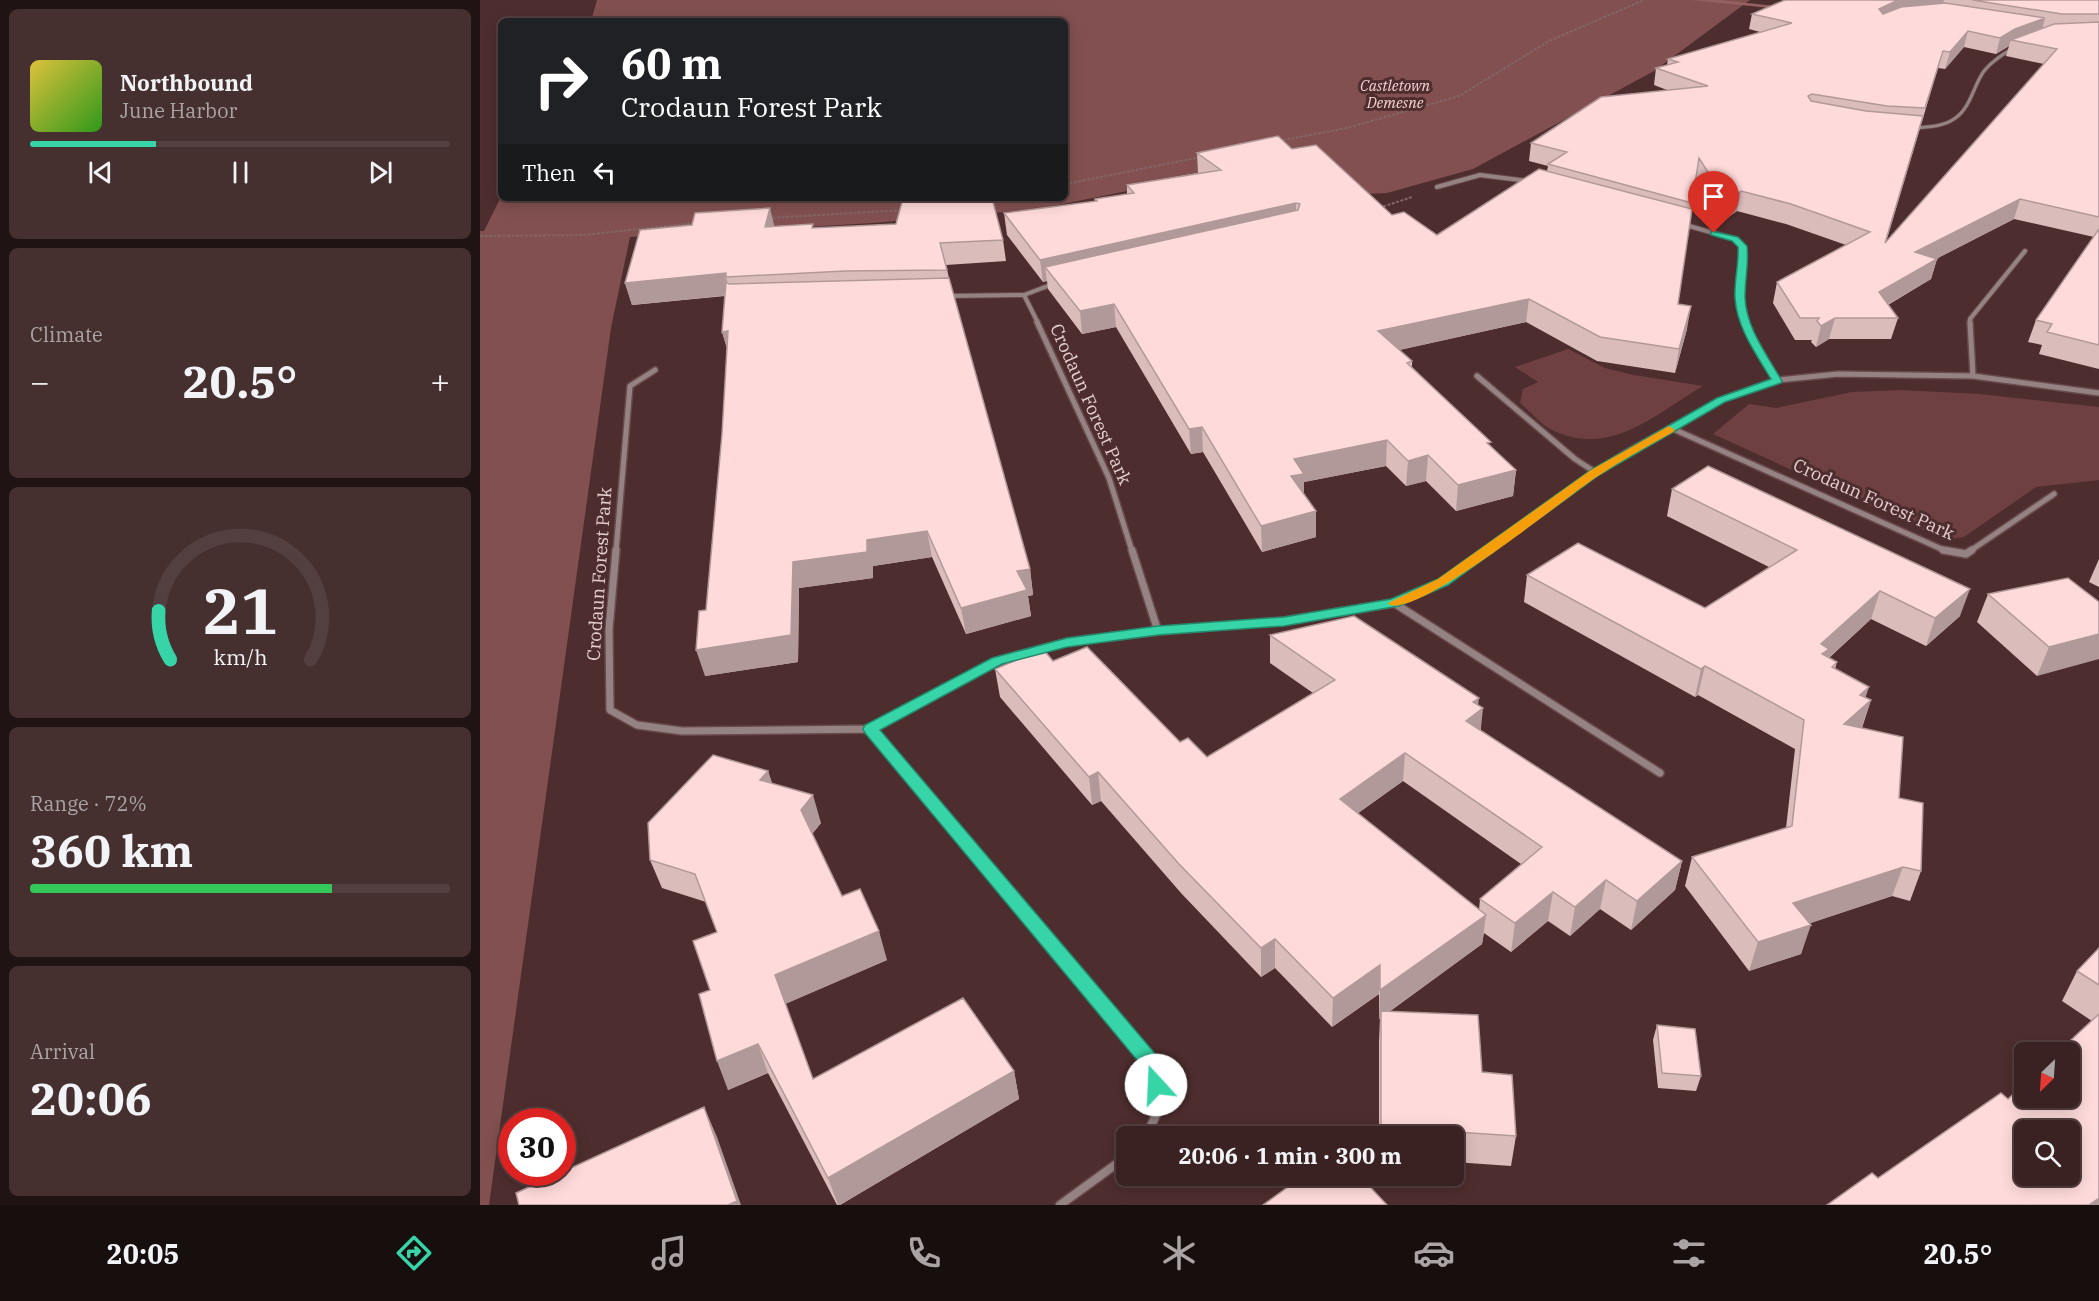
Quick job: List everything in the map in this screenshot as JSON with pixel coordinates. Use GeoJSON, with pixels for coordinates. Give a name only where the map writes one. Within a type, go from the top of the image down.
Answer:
{"type":"FeatureCollection","features":[{"type":"Feature","properties":{"kind":"street"},"geometry":{"type":"LineString","coordinates":[[1903,129],[1936,127],[1954,122],[1964,111],[1976,81],[1988,63],[2020,45]]}},
{"type":"Feature","properties":{"kind":"street"},"geometry":{"type":"LineString","coordinates":[[1437,187],[1480,175],[1507,177],[1535,183]]}},
{"type":"Feature","properties":{"kind":"street"},"geometry":{"type":"LineString","coordinates":[[1675,222],[1735,239],[1743,246],[1744,266],[1740,297],[1742,311],[1750,336],[1777,381]]}},
{"type":"Feature","properties":{"kind":"street"},"geometry":{"type":"LineString","coordinates":[[1973,376],[1970,319],[2025,251]]}},
{"type":"Feature","properties":{"kind":"street"},"geometry":{"type":"LineString","coordinates":[[936,296],[1024,295],[1037,288],[1063,281]]}},
{"type":"Feature","properties":{"kind":"street","name":"Crodaun Forest Park"},"geometry":{"type":"LineString","coordinates":[[1024,295],[1106,472],[1158,631]]}},
{"type":"Feature","properties":{"kind":"street","name":"Crodaun Forest Park"},"geometry":{"type":"LineString","coordinates":[[655,370],[630,386],[609,629],[610,710],[637,724],[682,731],[871,729],[997,661],[1067,642],[1158,631],[1284,621],[1394,603],[1443,582],[1595,472],[1721,400],[1777,381],[1838,374],[1973,376],[2099,393]]}},
{"type":"Feature","properties":{"kind":"street"},"geometry":{"type":"LineString","coordinates":[[1477,376],[1575,459],[1595,472]]}},
{"type":"Feature","properties":{"kind":"street","name":"Crodaun Forest Park"},"geometry":{"type":"LineString","coordinates":[[1671,428],[1950,554],[1966,554],[2054,494]]}},
{"type":"Feature","properties":{"kind":"street"},"geometry":{"type":"LineString","coordinates":[[1394,603],[1660,774]]}},
{"type":"Feature","properties":{"kind":"street"},"geometry":{"type":"LineString","coordinates":[[871,729],[1151,1063],[1161,1104],[1151,1126]]}},
{"type":"Feature","properties":{"kind":"street"},"geometry":{"type":"LineString","coordinates":[[1060,1205],[1116,1165]]}},
{"type":"Feature","properties":{"kind":"path"},"geometry":{"type":"LineString","coordinates":[[1277,142],[1347,128],[1459,96],[1549,41],[1644,0]]}},
{"type":"Feature","properties":{"kind":"path"},"geometry":{"type":"LineString","coordinates":[[1068,183],[1207,156]]}},
{"type":"Feature","properties":{"kind":"path"},"geometry":{"type":"LineString","coordinates":[[1372,209],[1437,187]]}},
{"type":"Feature","properties":{"kind":"path"},"geometry":{"type":"LineString","coordinates":[[768,218],[910,209]]}},
{"type":"Feature","properties":{"kind":"path"},"geometry":{"type":"LineString","coordinates":[[480,236],[583,235],[697,223]]}},
{"type":"Feature","properties":{"kind":"shaded area"},"geometry":{"type":"Polygon","coordinates":[[[1568,349],[1605,368],[1703,386],[1631,429],[1612,436],[1593,439],[1573,437],[1552,430],[1520,403],[1523,389],[1538,382],[1515,367],[1568,349]]]}},
{"type":"Feature","properties":{"kind":"shaded area"},"geometry":{"type":"Polygon","coordinates":[[[1900,390],[1980,394],[2099,407],[2099,480],[2036,487],[1964,537],[1950,539],[1934,535],[1713,434],[1749,404],[1776,408],[1852,392],[1900,390]]]}},
{"type":"Feature","properties":{"kind":"green space","name":"Castletown Demesne"},"geometry":{"type":"Polygon","coordinates":[[[597,0],[1750,0],[1654,71],[1473,169],[1387,193],[1362,194],[1261,155],[1157,185],[1038,209],[873,223],[630,237],[611,328],[502,1108],[498,1108],[498,1140],[489,1205],[480,1205],[480,231],[484,231],[499,201],[1068,201],[1068,18],[592,18],[597,0]]]}},
{"type":"Feature","properties":{"kind":"building"},"geometry":{"type":"Polygon","coordinates":[[[1785,0],[1898,0],[1879,9],[1883,14],[1901,7],[1945,3],[2045,18],[2015,29],[2000,38],[1968,31],[1950,52],[1943,51],[1925,108],[1887,106],[1812,94],[1808,96],[1811,101],[1866,111],[1923,116],[1885,243],[2057,49],[2011,40],[2054,24],[2099,22],[2099,217],[2020,199],[1915,252],[1937,259],[1879,292],[1898,318],[1835,318],[1821,326],[1817,321],[1819,318],[1800,318],[1777,282],[1870,232],[1791,204],[1741,191],[1727,202],[1699,158],[1692,203],[1548,164],[1567,152],[1531,143],[1601,97],[1708,86],[1656,68],[1678,62],[1668,59],[1792,23],[1752,14],[1785,0]]]}},
{"type":"Feature","properties":{"kind":"building"},"geometry":{"type":"Polygon","coordinates":[[[1972,0],[2099,0],[2099,14],[2062,14],[1972,0]]]}},
{"type":"Feature","properties":{"kind":"building"},"geometry":{"type":"Polygon","coordinates":[[[1278,136],[1292,149],[1316,145],[1392,215],[1404,212],[1437,235],[1539,169],[1692,209],[1678,304],[1691,306],[1679,349],[1600,337],[1529,299],[1378,331],[1412,361],[1407,363],[1491,442],[1487,443],[1516,470],[1458,485],[1428,455],[1408,461],[1387,440],[1294,459],[1304,474],[1291,476],[1316,511],[1261,526],[1202,427],[1189,429],[1114,304],[1080,311],[1045,267],[1298,210],[1300,204],[1296,203],[1040,260],[1004,213],[1097,201],[1095,199],[1134,193],[1127,185],[1221,170],[1197,153],[1278,136]]]}},
{"type":"Feature","properties":{"kind":"building"},"geometry":{"type":"Polygon","coordinates":[[[993,201],[1003,240],[940,243],[947,270],[845,271],[726,277],[726,273],[625,283],[640,230],[692,225],[695,213],[770,208],[765,227],[813,224],[812,228],[896,224],[902,202],[993,201]]]}},
{"type":"Feature","properties":{"kind":"building"},"geometry":{"type":"Polygon","coordinates":[[[2099,229],[2099,345],[2047,332],[2052,324],[2036,320],[2099,229]]]}},
{"type":"Feature","properties":{"kind":"building"},"geometry":{"type":"Polygon","coordinates":[[[949,278],[1030,569],[1017,571],[1027,590],[961,608],[927,531],[867,540],[867,552],[793,562],[791,635],[696,650],[699,611],[706,610],[722,434],[728,331],[722,332],[726,282],[729,284],[949,278]]]}},
{"type":"Feature","properties":{"kind":"building"},"geometry":{"type":"Polygon","coordinates":[[[1708,466],[1970,589],[1935,618],[1880,591],[1821,644],[1829,649],[1822,654],[1837,662],[1832,667],[1869,687],[1860,695],[1871,700],[1844,724],[1903,737],[1899,798],[1923,803],[1921,871],[1903,867],[1793,903],[1811,925],[1758,942],[1692,857],[1792,826],[1804,720],[1705,666],[1701,669],[1527,575],[1578,543],[1705,608],[1797,550],[1672,489],[1708,466]]]}},
{"type":"Feature","properties":{"kind":"building"},"geometry":{"type":"Polygon","coordinates":[[[2068,578],[2099,602],[2099,634],[2049,647],[1988,594],[2068,578]]]}},
{"type":"Feature","properties":{"kind":"building"},"geometry":{"type":"Polygon","coordinates":[[[1354,616],[1479,698],[1473,702],[1483,708],[1466,721],[1682,861],[1637,901],[1606,880],[1575,907],[1553,892],[1515,923],[1480,899],[1542,847],[1405,753],[1340,799],[1486,915],[1380,990],[1380,965],[1333,998],[1275,939],[1261,948],[1179,864],[1098,772],[1089,777],[995,669],[1043,649],[1053,661],[1087,647],[1180,742],[1188,738],[1207,757],[1335,680],[1270,635],[1354,616]]]}},
{"type":"Feature","properties":{"kind":"building"},"geometry":{"type":"Polygon","coordinates":[[[713,755],[768,771],[760,780],[813,795],[801,810],[842,896],[860,889],[879,931],[775,975],[813,1079],[963,998],[1014,1071],[828,1178],[758,1044],[717,1061],[699,994],[710,990],[693,941],[717,932],[695,874],[650,860],[648,823],[713,755]]]}},
{"type":"Feature","properties":{"kind":"building"},"geometry":{"type":"Polygon","coordinates":[[[2099,948],[2099,985],[2077,971],[2099,948]]]}},
{"type":"Feature","properties":{"kind":"building"},"geometry":{"type":"Polygon","coordinates":[[[1381,1011],[1478,1015],[1482,1072],[1512,1075],[1516,1136],[1464,1133],[1464,1126],[1381,1126],[1381,1011]]]}},
{"type":"Feature","properties":{"kind":"building"},"geometry":{"type":"Polygon","coordinates":[[[2099,1014],[2099,1198],[2089,1205],[1827,1205],[1872,1173],[1878,1178],[2001,1093],[2008,1099],[2014,1093],[2014,1108],[2080,1108],[2080,1042],[2069,1042],[2099,1014]]]}},
{"type":"Feature","properties":{"kind":"building"},"geometry":{"type":"Polygon","coordinates":[[[1657,1025],[1695,1029],[1701,1076],[1662,1073],[1657,1025]]]}},
{"type":"Feature","properties":{"kind":"building"},"geometry":{"type":"Polygon","coordinates":[[[704,1107],[737,1201],[728,1205],[519,1205],[516,1193],[531,1186],[576,1186],[576,1166],[704,1107]]]}},
{"type":"Feature","properties":{"kind":"building"},"geometry":{"type":"Polygon","coordinates":[[[1289,1186],[1369,1186],[1387,1205],[1263,1205],[1289,1186]]]}},
{"type":"Feature","properties":{"kind":"waterway"},"geometry":{"type":"LineString","coordinates":[[1695,0],[1791,8]]}},
{"type":"Feature","properties":{"kind":"slow traffic"},"geometry":{"type":"LineString","coordinates":[[1395,603],[1443,582],[1595,472],[1669,430]]}},
{"type":"Feature","properties":{"kind":"route"},"geometry":{"type":"LineString","coordinates":[[1156,1085],[1151,1063],[871,729],[997,661],[1067,642],[1343,613],[1394,603],[1443,582],[1595,472],[1721,400],[1753,387],[1777,381],[1750,336],[1744,320],[1740,303],[1744,266],[1743,246],[1735,239],[1714,233]]}}]}
